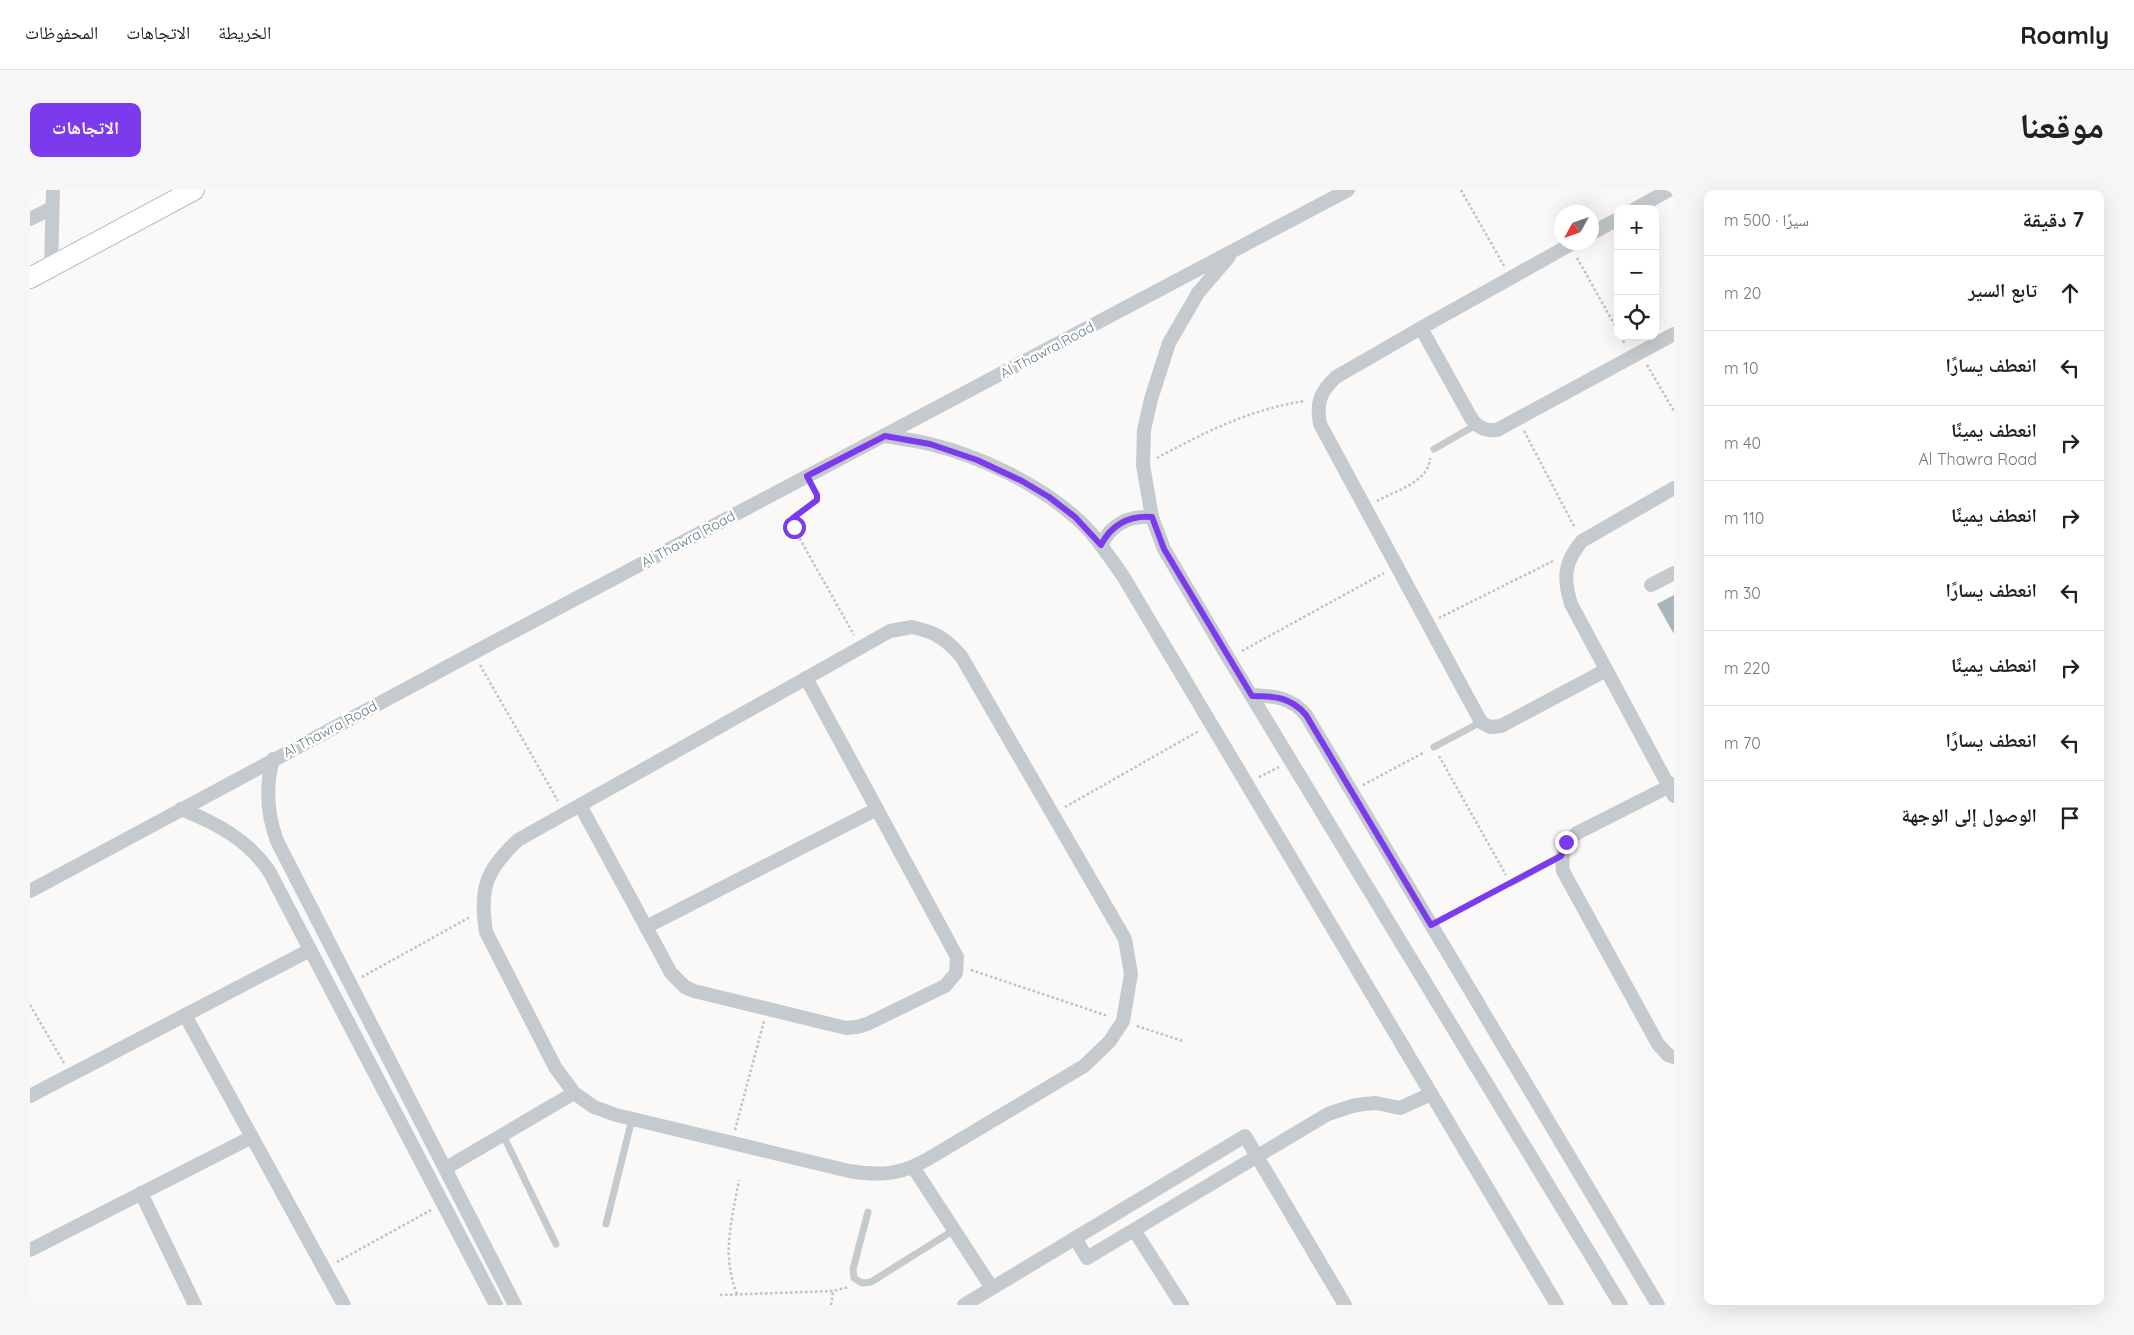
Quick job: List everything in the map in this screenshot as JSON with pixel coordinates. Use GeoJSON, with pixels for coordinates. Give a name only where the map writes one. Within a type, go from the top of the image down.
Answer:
{"type":"FeatureCollection","features":[{"type":"Feature","properties":{"kind":"street"},"geometry":{"type":"LineString","coordinates":[[51,267],[53,190]]}},
{"type":"Feature","properties":{"kind":"street"},"geometry":{"type":"LineString","coordinates":[[30,278],[194,190]]}},
{"type":"Feature","properties":{"kind":"street","name":"Al Thawra Road"},"geometry":{"type":"LineString","coordinates":[[30,891],[273,759],[1348,190]]}},
{"type":"Feature","properties":{"kind":"street"},"geometry":{"type":"LineString","coordinates":[[1642,205],[1669,190]]}},
{"type":"Feature","properties":{"kind":"street"},"geometry":{"type":"LineString","coordinates":[[30,219],[52,208]]}},
{"type":"Feature","properties":{"kind":"street"},"geometry":{"type":"LineString","coordinates":[[1599,229],[1614,220]]}},
{"type":"Feature","properties":{"kind":"street"},"geometry":{"type":"LineString","coordinates":[[1236,250],[1198,293],[1169,343],[1149,407],[1144,430],[1143,466],[1152,517],[1164,549],[1229,659],[1621,1305]]}},
{"type":"Feature","properties":{"kind":"street"},"geometry":{"type":"LineString","coordinates":[[1561,250],[1336,377],[1325,387],[1319,399],[1317,410],[1320,424],[1481,722],[1490,727],[1501,726],[1606,670]]}},
{"type":"Feature","properties":{"kind":"street"},"geometry":{"type":"LineString","coordinates":[[1421,328],[1476,425],[1483,429],[1498,430],[1674,334]]}},
{"type":"Feature","properties":{"kind":"street"},"geometry":{"type":"LineString","coordinates":[[885,436],[930,444],[977,460],[1022,481],[1049,497],[1075,517],[1101,545],[1123,576],[1557,1305]]}},
{"type":"Feature","properties":{"kind":"street"},"geometry":{"type":"LineString","coordinates":[[1674,488],[1582,541],[1573,552],[1566,569],[1565,587],[1571,604],[1672,789],[1577,833],[1566,842],[1561,856],[1563,871],[1658,1044],[1668,1055],[1674,1057]]}},
{"type":"Feature","properties":{"kind":"street"},"geometry":{"type":"LineString","coordinates":[[1101,545],[1110,530],[1125,520],[1143,516],[1152,517]]}},
{"type":"Feature","properties":{"kind":"street"},"geometry":{"type":"LineString","coordinates":[[1651,585],[1674,573]]}},
{"type":"Feature","properties":{"kind":"street"},"geometry":{"type":"LineString","coordinates":[[912,626],[931,631],[948,641],[961,656],[1125,939],[1131,974],[1123,1021],[1110,1041],[1084,1066],[913,1167],[894,1173],[873,1175],[849,1171],[632,1119],[594,1107],[574,1093],[555,1066],[486,932],[483,910],[484,889],[500,856],[518,840],[861,648],[890,631],[912,626]]}},
{"type":"Feature","properties":{"kind":"street"},"geometry":{"type":"LineString","coordinates":[[580,805],[671,973],[685,987],[767,1010],[835,1026],[857,1027],[945,986],[956,973],[957,957],[806,678]]}},
{"type":"Feature","properties":{"kind":"street"},"geometry":{"type":"LineString","coordinates":[[1252,696],[1285,699],[1300,708],[1658,1305]]}},
{"type":"Feature","properties":{"kind":"street"},"geometry":{"type":"LineString","coordinates":[[273,759],[267,787],[269,816],[277,841],[515,1305]]}},
{"type":"Feature","properties":{"kind":"street"},"geometry":{"type":"LineString","coordinates":[[181,809],[234,836],[249,847],[268,871],[493,1300],[507,1289]]}},
{"type":"Feature","properties":{"kind":"street"},"geometry":{"type":"LineString","coordinates":[[646,926],[877,809]]}},
{"type":"Feature","properties":{"kind":"street"},"geometry":{"type":"LineString","coordinates":[[268,871],[287,862]]}},
{"type":"Feature","properties":{"kind":"street"},"geometry":{"type":"LineString","coordinates":[[30,1096],[310,950]]}},
{"type":"Feature","properties":{"kind":"street"},"geometry":{"type":"LineString","coordinates":[[185,1015],[344,1305]]}},
{"type":"Feature","properties":{"kind":"street"},"geometry":{"type":"LineString","coordinates":[[358,1040],[375,1031]]}},
{"type":"Feature","properties":{"kind":"street"},"geometry":{"type":"LineString","coordinates":[[446,1168],[574,1093]]}},
{"type":"Feature","properties":{"kind":"street"},"geometry":{"type":"LineString","coordinates":[[1075,1238],[1086,1258],[1328,1114],[1340,1109],[1376,1103],[1400,1108],[1431,1094]]}},
{"type":"Feature","properties":{"kind":"street"},"geometry":{"type":"LineString","coordinates":[[394,1110],[411,1102]]}},
{"type":"Feature","properties":{"kind":"street"},"geometry":{"type":"LineString","coordinates":[[964,1305],[1245,1136],[1345,1305]]}},
{"type":"Feature","properties":{"kind":"street"},"geometry":{"type":"LineString","coordinates":[[30,1250],[252,1137]]}},
{"type":"Feature","properties":{"kind":"street"},"geometry":{"type":"LineString","coordinates":[[913,1167],[992,1288]]}},
{"type":"Feature","properties":{"kind":"street"},"geometry":{"type":"LineString","coordinates":[[141,1194],[195,1305]]}},
{"type":"Feature","properties":{"kind":"street"},"geometry":{"type":"LineString","coordinates":[[1134,1230],[1182,1305]]}},
{"type":"Feature","properties":{"kind":"lane"},"geometry":{"type":"LineString","coordinates":[[1434,449],[1476,425]]}},
{"type":"Feature","properties":{"kind":"lane"},"geometry":{"type":"LineString","coordinates":[[1434,747],[1481,722]]}},
{"type":"Feature","properties":{"kind":"lane"},"geometry":{"type":"LineString","coordinates":[[1511,883],[1561,856]]}},
{"type":"Feature","properties":{"kind":"lane"},"geometry":{"type":"LineString","coordinates":[[606,1224],[632,1119]]}},
{"type":"Feature","properties":{"kind":"lane"},"geometry":{"type":"LineString","coordinates":[[503,1135],[556,1244]]}},
{"type":"Feature","properties":{"kind":"lane"},"geometry":{"type":"LineString","coordinates":[[868,1212],[853,1269],[853,1273],[858,1281],[867,1283],[954,1230]]}},
{"type":"Feature","properties":{"kind":"path"},"geometry":{"type":"LineString","coordinates":[[1461,190],[1510,278]]}},
{"type":"Feature","properties":{"kind":"path"},"geometry":{"type":"LineString","coordinates":[[1575,250],[1614,323]]}},
{"type":"Feature","properties":{"kind":"path"},"geometry":{"type":"LineString","coordinates":[[1640,352],[1674,412]]}},
{"type":"Feature","properties":{"kind":"path"},"geometry":{"type":"LineString","coordinates":[[1143,466],[1229,421],[1275,406],[1319,399]]}},
{"type":"Feature","properties":{"kind":"path"},"geometry":{"type":"LineString","coordinates":[[1517,419],[1582,541]]}},
{"type":"Feature","properties":{"kind":"path"},"geometry":{"type":"LineString","coordinates":[[1365,508],[1420,478],[1426,472],[1434,449]]}},
{"type":"Feature","properties":{"kind":"path"},"geometry":{"type":"LineString","coordinates":[[807,476],[817,495],[817,500],[793,518],[792,525],[861,648]]}},
{"type":"Feature","properties":{"kind":"path"},"geometry":{"type":"LineString","coordinates":[[1427,624],[1573,552]]}},
{"type":"Feature","properties":{"kind":"path"},"geometry":{"type":"LineString","coordinates":[[1229,659],[1396,566]]}},
{"type":"Feature","properties":{"kind":"path"},"geometry":{"type":"LineString","coordinates":[[473,653],[565,813]]}},
{"type":"Feature","properties":{"kind":"path"},"geometry":{"type":"LineString","coordinates":[[1053,814],[1211,724]]}},
{"type":"Feature","properties":{"kind":"path"},"geometry":{"type":"LineString","coordinates":[[1351,791],[1434,747],[1511,883],[1431,925]]}},
{"type":"Feature","properties":{"kind":"path"},"geometry":{"type":"LineString","coordinates":[[1247,784],[1291,760]]}},
{"type":"Feature","properties":{"kind":"path"},"geometry":{"type":"LineString","coordinates":[[350,983],[483,910]]}},
{"type":"Feature","properties":{"kind":"path"},"geometry":{"type":"LineString","coordinates":[[957,965],[1183,1041]]}},
{"type":"Feature","properties":{"kind":"path"},"geometry":{"type":"LineString","coordinates":[[30,1004],[71,1075]]}},
{"type":"Feature","properties":{"kind":"path"},"geometry":{"type":"LineString","coordinates":[[732,1143],[767,1010]]}},
{"type":"Feature","properties":{"kind":"path"},"geometry":{"type":"LineString","coordinates":[[736,1294],[728,1265],[728,1251],[739,1180]]}},
{"type":"Feature","properties":{"kind":"path"},"geometry":{"type":"LineString","coordinates":[[324,1269],[443,1203]]}},
{"type":"Feature","properties":{"kind":"path"},"geometry":{"type":"LineString","coordinates":[[720,1295],[833,1291],[846,1288],[858,1281]]}},
{"type":"Feature","properties":{"kind":"path"},"geometry":{"type":"LineString","coordinates":[[831,1305],[833,1291]]}},
{"type":"Feature","properties":{"kind":"building"},"geometry":{"type":"Polygon","coordinates":[[[1674,595],[1674,634],[1657,604],[1674,595]]]}},
{"type":"Feature","properties":{"kind":"route"},"geometry":{"type":"LineString","coordinates":[[794,527],[792,525],[793,518],[817,500],[817,495],[807,476],[885,436],[930,444],[977,460],[1022,481],[1049,497],[1075,517],[1101,545],[1110,530],[1117,524],[1134,517],[1152,517],[1164,549],[1252,696],[1276,696],[1285,699],[1300,708],[1306,715],[1431,925],[1561,856],[1566,842]]}}]}
